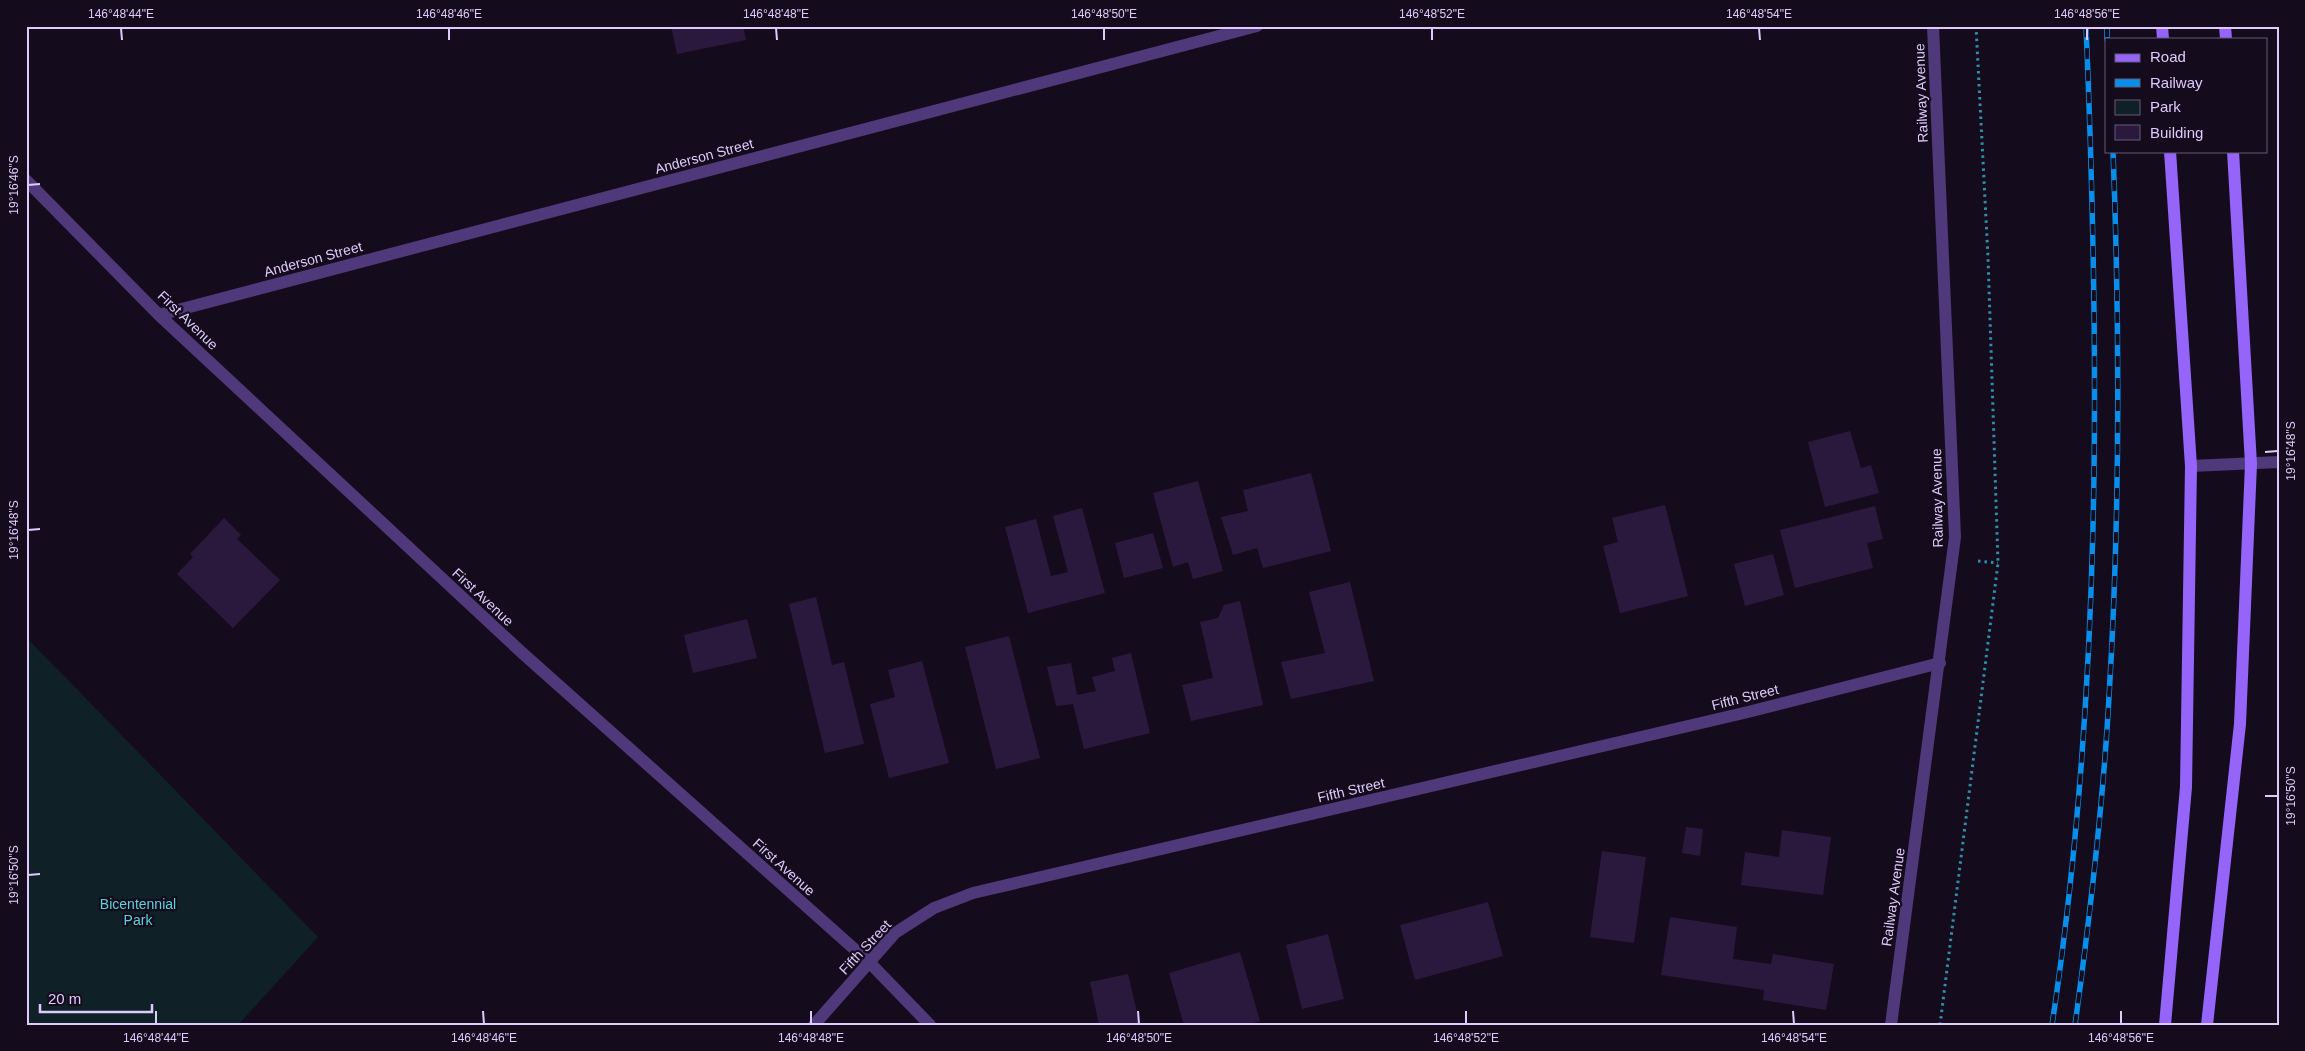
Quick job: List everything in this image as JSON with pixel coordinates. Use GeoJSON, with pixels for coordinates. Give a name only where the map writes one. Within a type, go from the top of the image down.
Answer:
{"type":"FeatureCollection","features":[{"type":"Feature","properties":{"kind":"main road"},"geometry":{"type":"LineString","coordinates":[[2165,1025],[2186,787],[2191,466],[2170,152]]}},
{"type":"Feature","properties":{"kind":"main road"},"geometry":{"type":"LineString","coordinates":[[2207,1025],[2240,724],[2251,464],[2233,152]]}},
{"type":"Feature","properties":{"kind":"street","name":"Anderson Street"},"geometry":{"type":"LineString","coordinates":[[159,315],[1257,26]]}},
{"type":"Feature","properties":{"kind":"street","name":"Railway Avenue"},"geometry":{"type":"LineString","coordinates":[[1890,1025],[1940,663],[1955,538],[1933,26]]}},
{"type":"Feature","properties":{"kind":"street","name":"First Avenue"},"geometry":{"type":"LineString","coordinates":[[26,180],[159,315],[519,650],[870,964],[930,1025]]}},
{"type":"Feature","properties":{"kind":"street"},"geometry":{"type":"LineString","coordinates":[[2191,466],[2279,462]]}},
{"type":"Feature","properties":{"kind":"street","name":"Fifth Street"},"geometry":{"type":"LineString","coordinates":[[814,1025],[870,964],[895,933],[934,908],[973,893],[1748,712],[1940,663]]}},
{"type":"Feature","properties":{"kind":"green space","name":"Bicentennial Park"},"geometry":{"type":"Polygon","coordinates":[[[26,637],[318,937],[238,1025],[26,1025],[26,637]]]}},
{"type":"Feature","properties":{"kind":"building"},"geometry":{"type":"Polygon","coordinates":[[[671,26],[743,26],[746,40],[677,54],[671,26]]]}},
{"type":"Feature","properties":{"kind":"building"},"geometry":{"type":"Polygon","coordinates":[[[1850,431],[1861,468],[1871,465],[1879,493],[1825,507],[1808,442],[1850,431]]]}},
{"type":"Feature","properties":{"kind":"building"},"geometry":{"type":"Polygon","coordinates":[[[1311,473],[1331,551],[1263,568],[1257,548],[1233,555],[1221,517],[1248,511],[1243,490],[1311,473]]]}},
{"type":"Feature","properties":{"kind":"building"},"geometry":{"type":"Polygon","coordinates":[[[1198,481],[1223,571],[1193,579],[1188,562],[1173,567],[1153,493],[1198,481]]]}},
{"type":"Feature","properties":{"kind":"building"},"geometry":{"type":"Polygon","coordinates":[[[1665,505],[1688,596],[1620,613],[1603,546],[1618,542],[1612,518],[1665,505]]]}},
{"type":"Feature","properties":{"kind":"building"},"geometry":{"type":"Polygon","coordinates":[[[1875,506],[1883,539],[1867,543],[1873,568],[1795,588],[1780,530],[1875,506]]]}},
{"type":"Feature","properties":{"kind":"building"},"geometry":{"type":"Polygon","coordinates":[[[1082,508],[1105,593],[1028,613],[1005,527],[1036,519],[1051,576],[1068,572],[1053,516],[1082,508]]]}},
{"type":"Feature","properties":{"kind":"building"},"geometry":{"type":"Polygon","coordinates":[[[224,518],[241,535],[237,539],[280,580],[233,628],[177,574],[193,557],[190,554],[224,518]]]}},
{"type":"Feature","properties":{"kind":"building"},"geometry":{"type":"Polygon","coordinates":[[[1153,533],[1163,568],[1124,578],[1115,543],[1153,533]]]}},
{"type":"Feature","properties":{"kind":"building"},"geometry":{"type":"Polygon","coordinates":[[[1773,554],[1784,595],[1745,606],[1734,564],[1773,554]]]}},
{"type":"Feature","properties":{"kind":"building"},"geometry":{"type":"Polygon","coordinates":[[[1350,582],[1374,681],[1291,699],[1281,662],[1325,653],[1309,592],[1350,582]]]}},
{"type":"Feature","properties":{"kind":"building"},"geometry":{"type":"Polygon","coordinates":[[[816,597],[832,665],[844,662],[864,744],[825,753],[789,604],[816,597]]]}},
{"type":"Feature","properties":{"kind":"building"},"geometry":{"type":"Polygon","coordinates":[[[1240,601],[1263,705],[1191,721],[1182,685],[1213,678],[1200,622],[1218,618],[1224,605],[1240,601]]]}},
{"type":"Feature","properties":{"kind":"building"},"geometry":{"type":"Polygon","coordinates":[[[747,619],[757,658],[693,673],[684,635],[747,619]]]}},
{"type":"Feature","properties":{"kind":"building"},"geometry":{"type":"Polygon","coordinates":[[[1009,636],[1040,758],[996,769],[965,647],[1009,636]]]}},
{"type":"Feature","properties":{"kind":"building"},"geometry":{"type":"Polygon","coordinates":[[[1131,653],[1150,733],[1084,749],[1073,704],[1056,706],[1047,667],[1071,663],[1077,695],[1096,691],[1092,677],[1115,671],[1112,658],[1131,653]]]}},
{"type":"Feature","properties":{"kind":"building"},"geometry":{"type":"Polygon","coordinates":[[[922,661],[949,763],[889,778],[870,704],[895,697],[888,670],[922,661]]]}},
{"type":"Feature","properties":{"kind":"building"},"geometry":{"type":"Polygon","coordinates":[[[1686,827],[1703,829],[1700,856],[1682,853],[1686,827]]]}},
{"type":"Feature","properties":{"kind":"building"},"geometry":{"type":"Polygon","coordinates":[[[1782,830],[1831,837],[1823,895],[1741,885],[1745,852],[1779,857],[1782,830]]]}},
{"type":"Feature","properties":{"kind":"building"},"geometry":{"type":"Polygon","coordinates":[[[1602,851],[1646,857],[1634,943],[1590,937],[1602,851]]]}},
{"type":"Feature","properties":{"kind":"building"},"geometry":{"type":"Polygon","coordinates":[[[1488,902],[1503,956],[1415,980],[1400,925],[1488,902]]]}},
{"type":"Feature","properties":{"kind":"building"},"geometry":{"type":"Polygon","coordinates":[[[1670,917],[1737,927],[1733,959],[1771,964],[1773,954],[1834,964],[1826,1010],[1763,1000],[1764,990],[1661,975],[1670,917]]]}},
{"type":"Feature","properties":{"kind":"building"},"geometry":{"type":"Polygon","coordinates":[[[1328,934],[1344,999],[1302,1009],[1286,945],[1328,934]]]}},
{"type":"Feature","properties":{"kind":"building"},"geometry":{"type":"Polygon","coordinates":[[[1240,952],[1260,1021],[1246,1025],[1184,1025],[1169,973],[1240,952]]]}},
{"type":"Feature","properties":{"kind":"building"},"geometry":{"type":"Polygon","coordinates":[[[1128,974],[1140,1025],[1099,1025],[1090,982],[1128,974]]]}},
{"type":"Feature","properties":{"kind":"railway"},"geometry":{"type":"LineString","coordinates":[[2052,1025],[2068,901],[2080,777],[2093,527],[2094,276],[2086,26]]}},
{"type":"Feature","properties":{"kind":"railway"},"geometry":{"type":"LineString","coordinates":[[2107,26],[2107,38]]}},
{"type":"Feature","properties":{"kind":"railway"},"geometry":{"type":"LineString","coordinates":[[2075,1025],[2100,820],[2113,629],[2118,424],[2113,152]]}}]}
